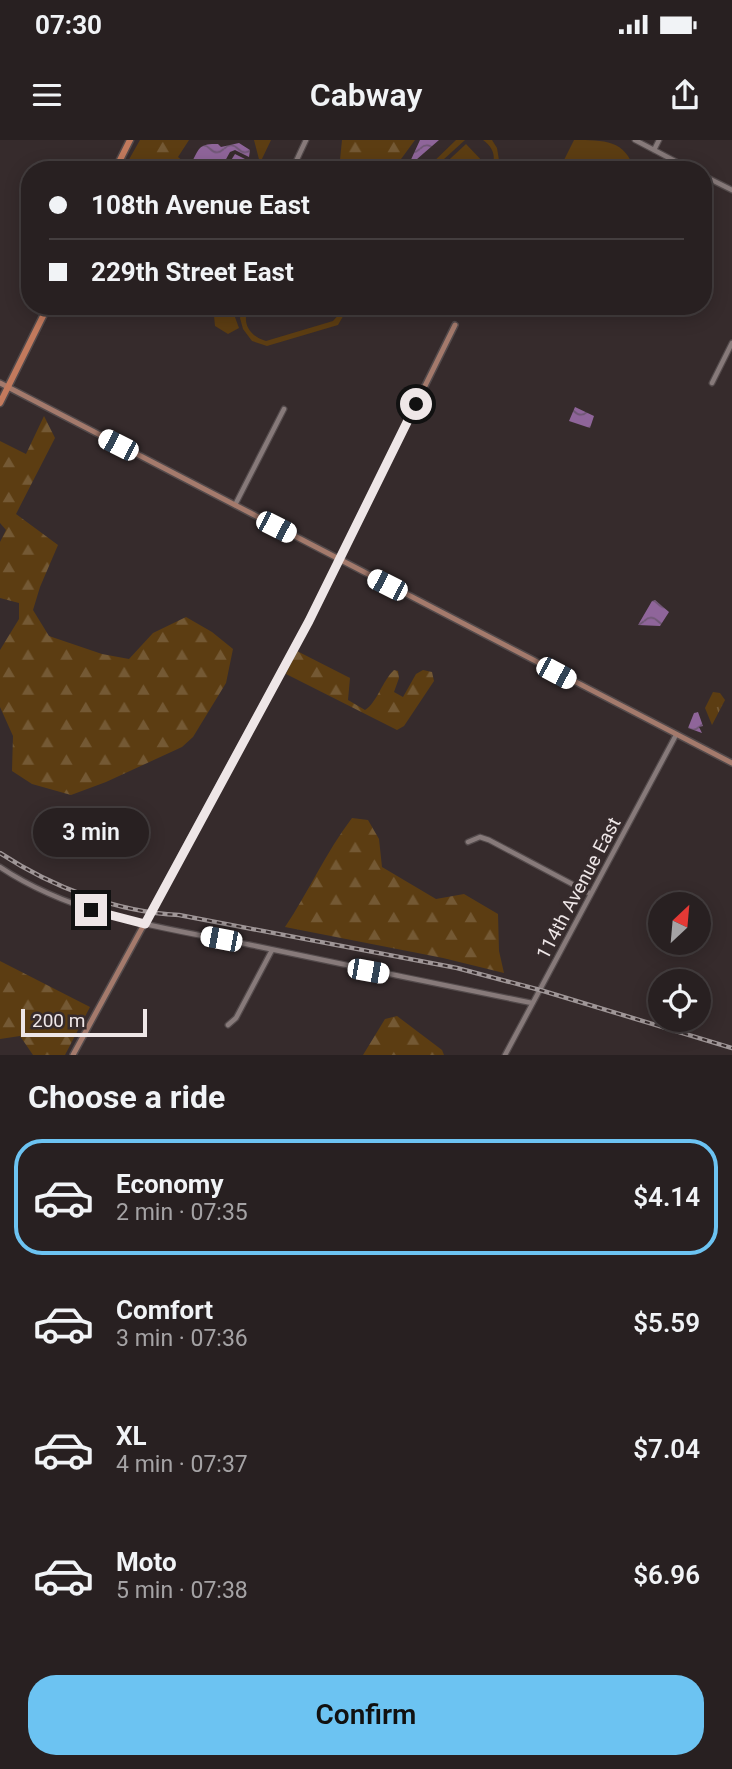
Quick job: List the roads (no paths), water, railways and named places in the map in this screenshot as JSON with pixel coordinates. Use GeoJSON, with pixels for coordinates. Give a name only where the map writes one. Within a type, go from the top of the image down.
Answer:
{"type":"FeatureCollection","features":[{"type":"Feature","properties":{"kind":"main road"},"geometry":{"type":"LineString","coordinates":[[120,161],[130,140]]}},
{"type":"Feature","properties":{"kind":"main road"},"geometry":{"type":"LineString","coordinates":[[0,403],[44,315]]}},
{"type":"Feature","properties":{"kind":"main road"},"geometry":{"type":"LineString","coordinates":[[73,1055],[287,661],[455,325]]}},
{"type":"Feature","properties":{"kind":"main road"},"geometry":{"type":"LineString","coordinates":[[0,383],[732,763]]}},
{"type":"Feature","properties":{"kind":"street"},"geometry":{"type":"LineString","coordinates":[[296,161],[306,140]]}},
{"type":"Feature","properties":{"kind":"street"},"geometry":{"type":"LineString","coordinates":[[635,140],[675,161]]}},
{"type":"Feature","properties":{"kind":"street"},"geometry":{"type":"LineString","coordinates":[[654,150],[659,140]]}},
{"type":"Feature","properties":{"kind":"street"},"geometry":{"type":"LineString","coordinates":[[712,180],[732,190]]}},
{"type":"Feature","properties":{"kind":"street"},"geometry":{"type":"LineString","coordinates":[[712,383],[732,343]]}},
{"type":"Feature","properties":{"kind":"street"},"geometry":{"type":"LineString","coordinates":[[234,506],[284,410]]}},
{"type":"Feature","properties":{"kind":"street","name":"114th Avenue East"},"geometry":{"type":"LineString","coordinates":[[505,1055],[676,735]]}},
{"type":"Feature","properties":{"kind":"street"},"geometry":{"type":"LineString","coordinates":[[468,842],[480,837],[489,840],[591,894]]}},
{"type":"Feature","properties":{"kind":"street"},"geometry":{"type":"LineString","coordinates":[[0,867],[53,897],[145,924],[532,1003]]}},
{"type":"Feature","properties":{"kind":"street"},"geometry":{"type":"LineString","coordinates":[[228,1025],[236,1018],[272,950]]}},
{"type":"Feature","properties":{"kind":"water"},"geometry":{"type":"Polygon","coordinates":[[[420,140],[439,140],[415,161],[410,161],[420,140]]]}},
{"type":"Feature","properties":{"kind":"water"},"geometry":{"type":"Polygon","coordinates":[[[239,143],[250,150],[249,157],[235,150],[230,152],[225,161],[193,161],[204,145],[218,144],[221,147],[239,143]]]}},
{"type":"Feature","properties":{"kind":"water"},"geometry":{"type":"Polygon","coordinates":[[[235,154],[249,161],[231,161],[235,154]]]}},
{"type":"Feature","properties":{"kind":"water"},"geometry":{"type":"Polygon","coordinates":[[[575,407],[594,416],[590,428],[569,421],[575,407]]]}},
{"type":"Feature","properties":{"kind":"water"},"geometry":{"type":"Polygon","coordinates":[[[655,600],[669,612],[660,626],[638,625],[652,601],[655,600]]]}},
{"type":"Feature","properties":{"kind":"water"},"geometry":{"type":"Polygon","coordinates":[[[698,712],[703,726],[699,727],[702,733],[688,728],[694,713],[698,712]]]}},
{"type":"Feature","properties":{"kind":"railway"},"geometry":{"type":"LineString","coordinates":[[0,853],[41,877],[108,903],[457,968],[732,1048]]}}]}
